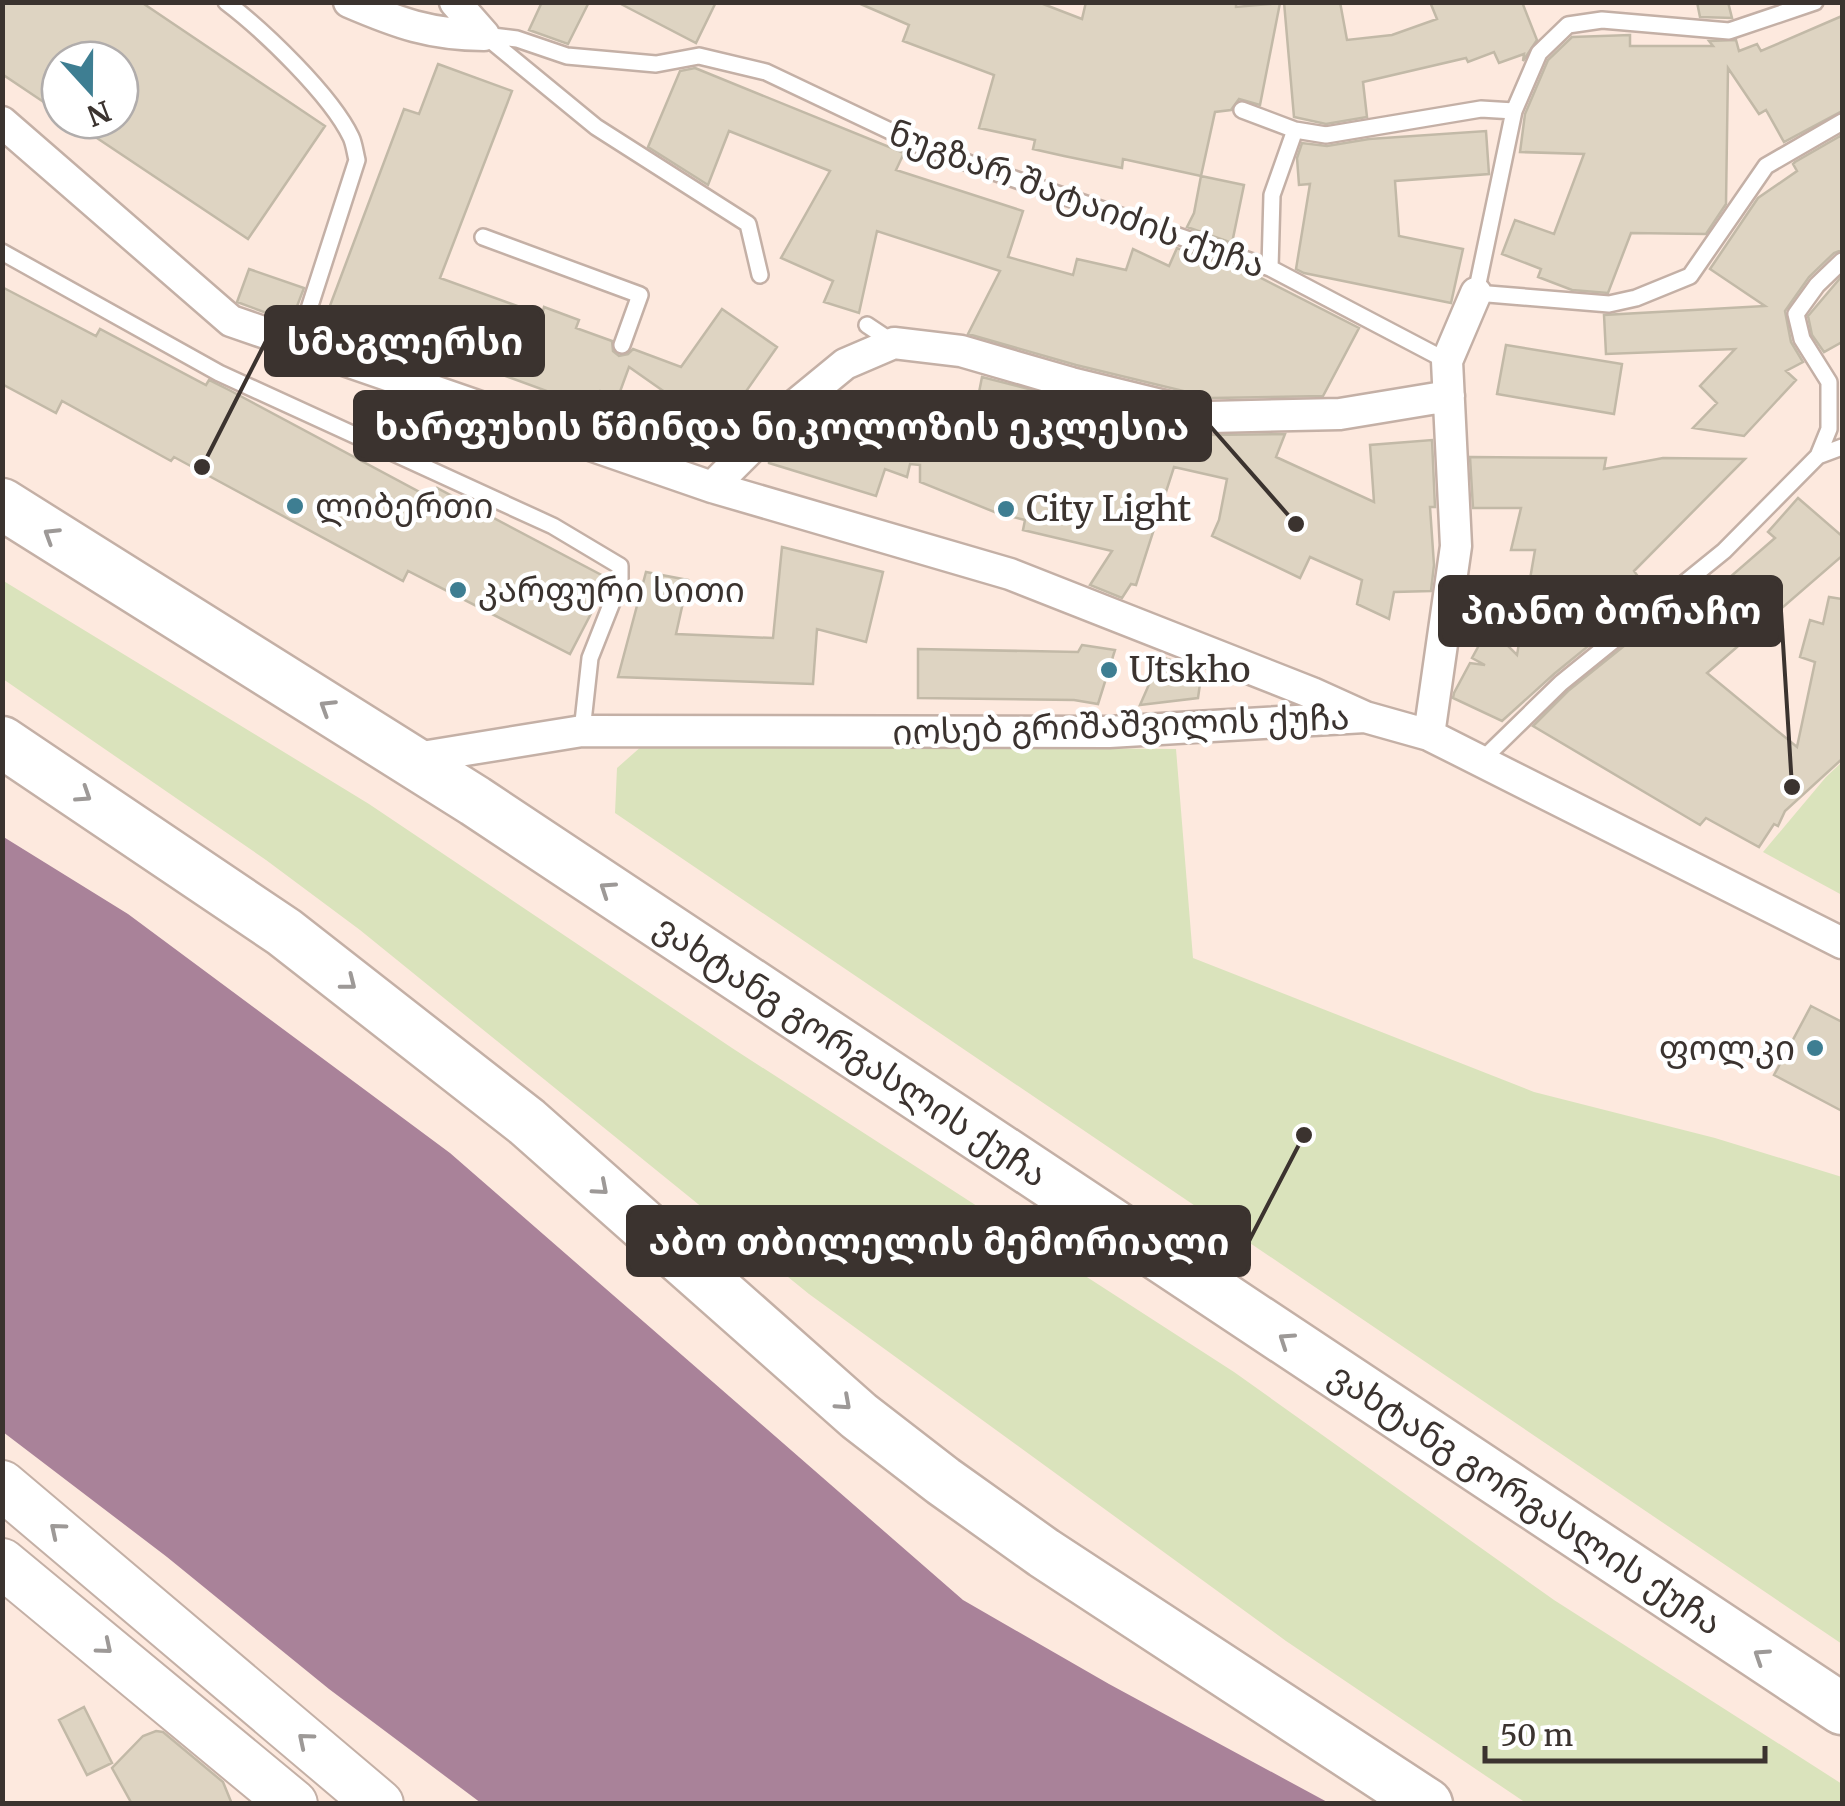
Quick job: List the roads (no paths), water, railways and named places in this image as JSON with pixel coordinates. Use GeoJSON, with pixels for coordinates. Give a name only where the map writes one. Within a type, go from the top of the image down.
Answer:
{"type":"FeatureCollection","features":[{"type":"Feature","properties":{"kind":"highway","name":"ვახტანგ გორგასლის ქუჩა"},"geometry":{"type":"LineString","coordinates":[[2,504],[410,758],[1842,1708]]}},
{"type":"Feature","properties":{"kind":"highway"},"geometry":{"type":"LineString","coordinates":[[2,742],[284,932],[527,1122],[859,1416],[943,1481],[1427,1804]]}},
{"type":"Feature","properties":{"kind":"main road"},"geometry":{"type":"LineString","coordinates":[[2,1485],[379,1804]]}},
{"type":"Feature","properties":{"kind":"main road"},"geometry":{"type":"LineString","coordinates":[[2,1563],[293,1804]]}},
{"type":"Feature","properties":{"kind":"street","name":"ნუგზარ შატაიძის ქუჩა"},"geometry":{"type":"LineString","coordinates":[[350,2],[417,29],[446,36],[484,35]]}},
{"type":"Feature","properties":{"kind":"street"},"geometry":{"type":"LineString","coordinates":[[454,2],[484,35]]}},
{"type":"Feature","properties":{"kind":"street"},"geometry":{"type":"LineString","coordinates":[[2,122],[231,322],[712,487],[1010,574],[1366,718]]}},
{"type":"Feature","properties":{"kind":"street"},"geometry":{"type":"LineString","coordinates":[[1428,735],[1456,546],[1447,361],[1476,293]]}},
{"type":"Feature","properties":{"kind":"street"},"geometry":{"type":"LineString","coordinates":[[712,487],[789,410],[846,364],[894,343],[962,351],[1071,383],[1210,416],[1340,414],[1449,396]]}},
{"type":"Feature","properties":{"kind":"street","name":"იოსებ გრიშაშვილის ქუჩა"},"geometry":{"type":"LineString","coordinates":[[410,758],[582,731],[1109,732],[1366,718],[1428,735],[1482,760],[1842,943]]}},
{"type":"Feature","properties":{"kind":"lane"},"geometry":{"type":"LineString","coordinates":[[226,2],[275,44],[318,92],[352,138],[357,160],[298,343]]}},
{"type":"Feature","properties":{"kind":"lane"},"geometry":{"type":"LineString","coordinates":[[1815,2],[1729,31],[1602,20],[1568,25],[1539,52],[1514,111],[1476,293],[1609,304],[1636,298],[1690,276],[1766,166],[1842,122]]}},
{"type":"Feature","properties":{"kind":"lane"},"geometry":{"type":"LineString","coordinates":[[484,35],[596,126],[748,224],[760,275]]}},
{"type":"Feature","properties":{"kind":"lane","name":"ნუგზარ შატაიძის ქუჩა"},"geometry":{"type":"LineString","coordinates":[[484,35],[517,39],[567,56],[656,64],[700,56],[766,72],[928,150],[1270,268],[1447,361]]}},
{"type":"Feature","properties":{"kind":"lane"},"geometry":{"type":"LineString","coordinates":[[1242,110],[1295,130],[1326,135],[1481,109],[1514,111]]}},
{"type":"Feature","properties":{"kind":"lane"},"geometry":{"type":"LineString","coordinates":[[1270,268],[1272,195],[1295,130]]}},
{"type":"Feature","properties":{"kind":"lane"},"geometry":{"type":"LineString","coordinates":[[483,238],[640,295],[622,344]]}},
{"type":"Feature","properties":{"kind":"lane"},"geometry":{"type":"LineString","coordinates":[[2,252],[218,373],[552,526],[620,566],[620,582],[590,658],[582,731]]}},
{"type":"Feature","properties":{"kind":"lane"},"geometry":{"type":"LineString","coordinates":[[1482,760],[1562,683],[1724,551],[1818,456],[1829,429],[1829,382],[1802,339],[1796,314],[1817,285],[1842,261]]}},
{"type":"Feature","properties":{"kind":"lane"},"geometry":{"type":"LineString","coordinates":[[867,325],[894,343]]}},
{"type":"Feature","properties":{"kind":"lane"},"geometry":{"type":"LineString","coordinates":[[584,442],[600,402]]}},
{"type":"Feature","properties":{"kind":"lane"},"geometry":{"type":"LineString","coordinates":[[1818,456],[1842,448]]}},
{"type":"Feature","properties":{"kind":"place","name":"სმაგლერსი"},"geometry":{"type":"Point","coordinates":[202,467]}},
{"type":"Feature","properties":{"kind":"place","name":"ლიბერთი"},"geometry":{"type":"Point","coordinates":[295,506]}},
{"type":"Feature","properties":{"kind":"place","name":"City Light"},"geometry":{"type":"Point","coordinates":[1006,509]}},
{"type":"Feature","properties":{"kind":"place","name":"ხარფუხის წმინდა ნიკოლოზის ეკლესია"},"geometry":{"type":"Point","coordinates":[1296,524]}},
{"type":"Feature","properties":{"kind":"place","name":"კარფური სითი"},"geometry":{"type":"Point","coordinates":[458,590]}},
{"type":"Feature","properties":{"kind":"place","name":"Utskho"},"geometry":{"type":"Point","coordinates":[1109,670]}},
{"type":"Feature","properties":{"kind":"place","name":"პიანო ბორაჩო"},"geometry":{"type":"Point","coordinates":[1792,787]}},
{"type":"Feature","properties":{"kind":"place","name":"ფოლკი"},"geometry":{"type":"Point","coordinates":[1815,1048]}},
{"type":"Feature","properties":{"kind":"place","name":"აბო თბილელის მემორიალი"},"geometry":{"type":"Point","coordinates":[1304,1135]}}]}
